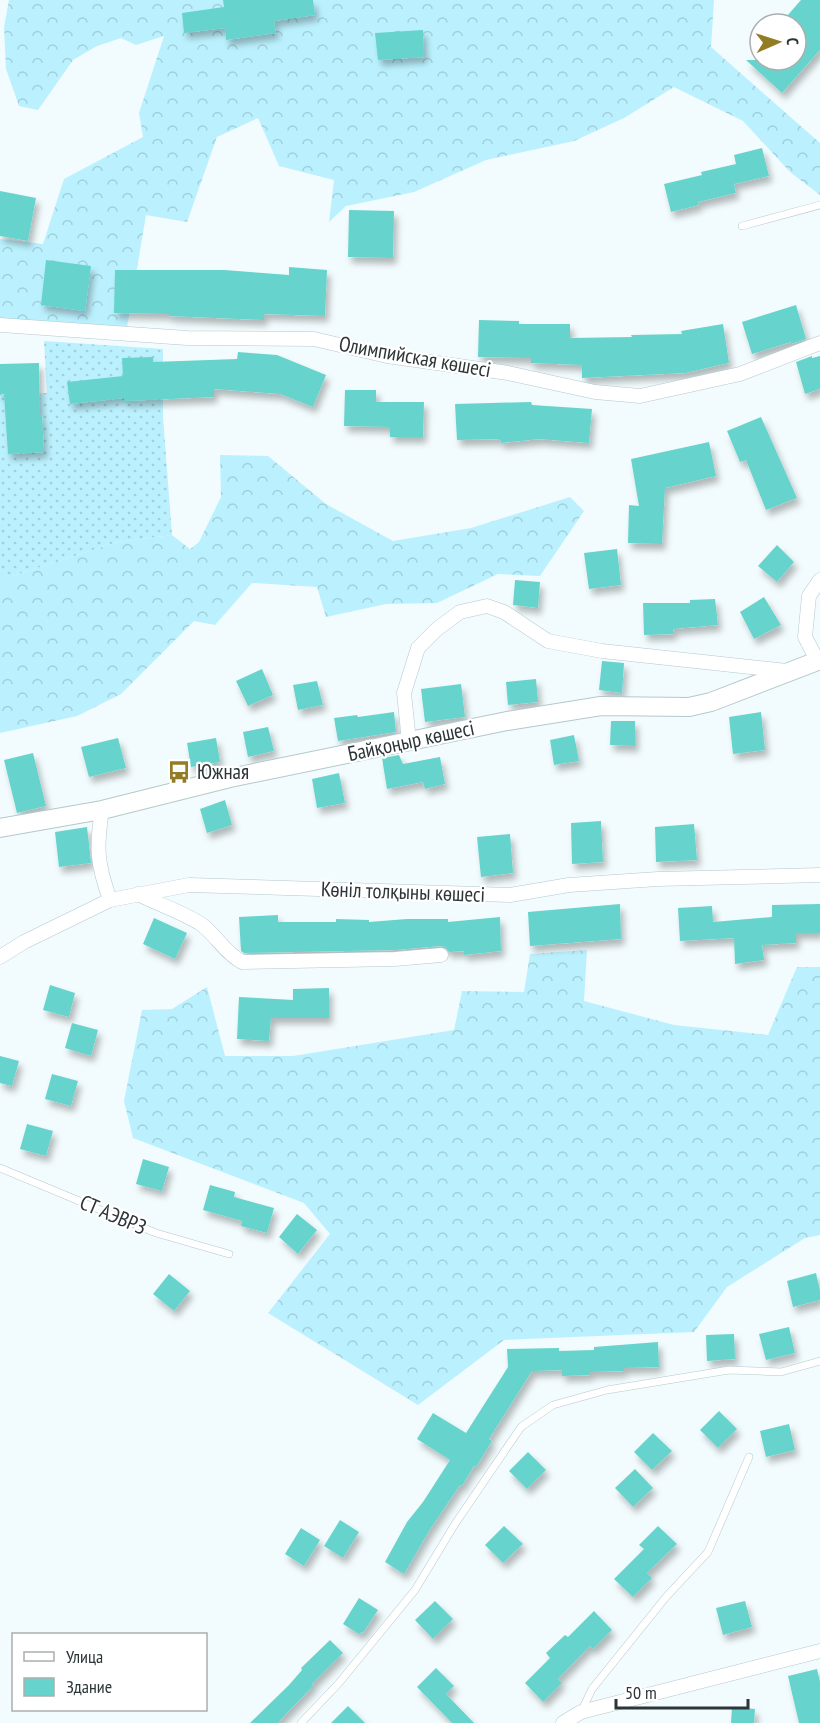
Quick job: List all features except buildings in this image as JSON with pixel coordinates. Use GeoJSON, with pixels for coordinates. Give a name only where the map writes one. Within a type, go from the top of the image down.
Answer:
{"type":"FeatureCollection","features":[{"type":"Feature","properties":{"kind":"street","name":"Олимпийская көшесі"},"geometry":{"type":"LineString","coordinates":[[0,325],[187,339],[314,339],[387,356],[508,373],[595,392],[640,396],[740,374],[820,343]]}},
{"type":"Feature","properties":{"kind":"street"},"geometry":{"type":"LineString","coordinates":[[818,660],[805,637],[809,596],[820,580]]}},
{"type":"Feature","properties":{"kind":"street"},"geometry":{"type":"LineString","coordinates":[[409,741],[404,693],[418,648],[460,612],[487,606],[504,612],[548,641],[602,651],[788,671]]}},
{"type":"Feature","properties":{"kind":"street","name":"Байқоңыр көшесі"},"geometry":{"type":"LineString","coordinates":[[0,828],[102,810],[230,778],[507,721],[601,706],[688,707],[711,702],[818,660]]}},
{"type":"Feature","properties":{"kind":"street"},"geometry":{"type":"LineString","coordinates":[[102,810],[97,854],[110,900]]}},
{"type":"Feature","properties":{"kind":"street","name":"Көніл толқыны көшесі"},"geometry":{"type":"LineString","coordinates":[[0,957],[24,942],[110,900],[189,885],[510,895],[569,885],[658,879],[820,875]]}},
{"type":"Feature","properties":{"kind":"street"},"geometry":{"type":"LineString","coordinates":[[138,894],[201,924],[225,946],[231,956],[242,962],[395,959],[441,955]]}},
{"type":"Feature","properties":{"kind":"street"},"geometry":{"type":"LineString","coordinates":[[563,1723],[581,1712],[820,1651]]}},
{"type":"Feature","properties":{"kind":"lane"},"geometry":{"type":"LineString","coordinates":[[742,226],[820,205]]}},
{"type":"Feature","properties":{"kind":"lane","name":"СТ АЭВРЗ"},"geometry":{"type":"LineString","coordinates":[[0,1168],[156,1233],[229,1254]]}},
{"type":"Feature","properties":{"kind":"lane"},"geometry":{"type":"LineString","coordinates":[[301,1723],[339,1683],[415,1590],[455,1524],[521,1427],[554,1405],[618,1388],[729,1370],[781,1372],[820,1361]]}},
{"type":"Feature","properties":{"kind":"lane"},"geometry":{"type":"LineString","coordinates":[[581,1712],[592,1689],[666,1597],[708,1552],[749,1457]]}},
{"type":"Feature","properties":{"kind":"green space"},"geometry":{"type":"Polygon","coordinates":[[[9,0],[714,0],[711,47],[820,143],[820,195],[790,172],[743,121],[674,87],[624,118],[574,141],[486,160],[414,192],[346,206],[329,222],[334,180],[279,166],[258,118],[217,137],[187,222],[146,215],[127,328],[0,319],[0,239],[43,244],[64,179],[143,137],[139,113],[164,36],[136,45],[121,38],[97,46],[73,60],[38,110],[19,106],[6,69],[4,27],[9,0]]]}},
{"type":"Feature","properties":{"kind":"green space"},"geometry":{"type":"Polygon","coordinates":[[[44,341],[163,349],[163,417],[172,535],[117,542],[9,577],[0,577],[0,395],[47,393],[44,341]]]}},
{"type":"Feature","properties":{"kind":"green space"},"geometry":{"type":"Polygon","coordinates":[[[220,455],[268,456],[326,504],[393,541],[471,528],[570,497],[584,511],[540,576],[498,574],[437,603],[386,604],[326,617],[317,587],[252,583],[215,625],[194,621],[121,694],[77,716],[0,733],[0,577],[9,577],[117,542],[172,535],[190,549],[199,542],[221,497],[220,455]]]}},
{"type":"Feature","properties":{"kind":"green space"},"geometry":{"type":"Polygon","coordinates":[[[587,950],[584,1001],[674,1025],[768,1035],[797,967],[820,967],[820,1235],[805,1238],[727,1287],[694,1332],[504,1340],[418,1405],[268,1313],[330,1234],[304,1203],[133,1138],[124,1101],[142,1010],[172,1009],[207,987],[225,1056],[293,1056],[454,1030],[462,991],[524,992],[530,954],[587,950]]]}},
{"type":"Feature","properties":{"kind":"place","name":"Южная"},"geometry":{"type":"Point","coordinates":[179,772]}}]}
